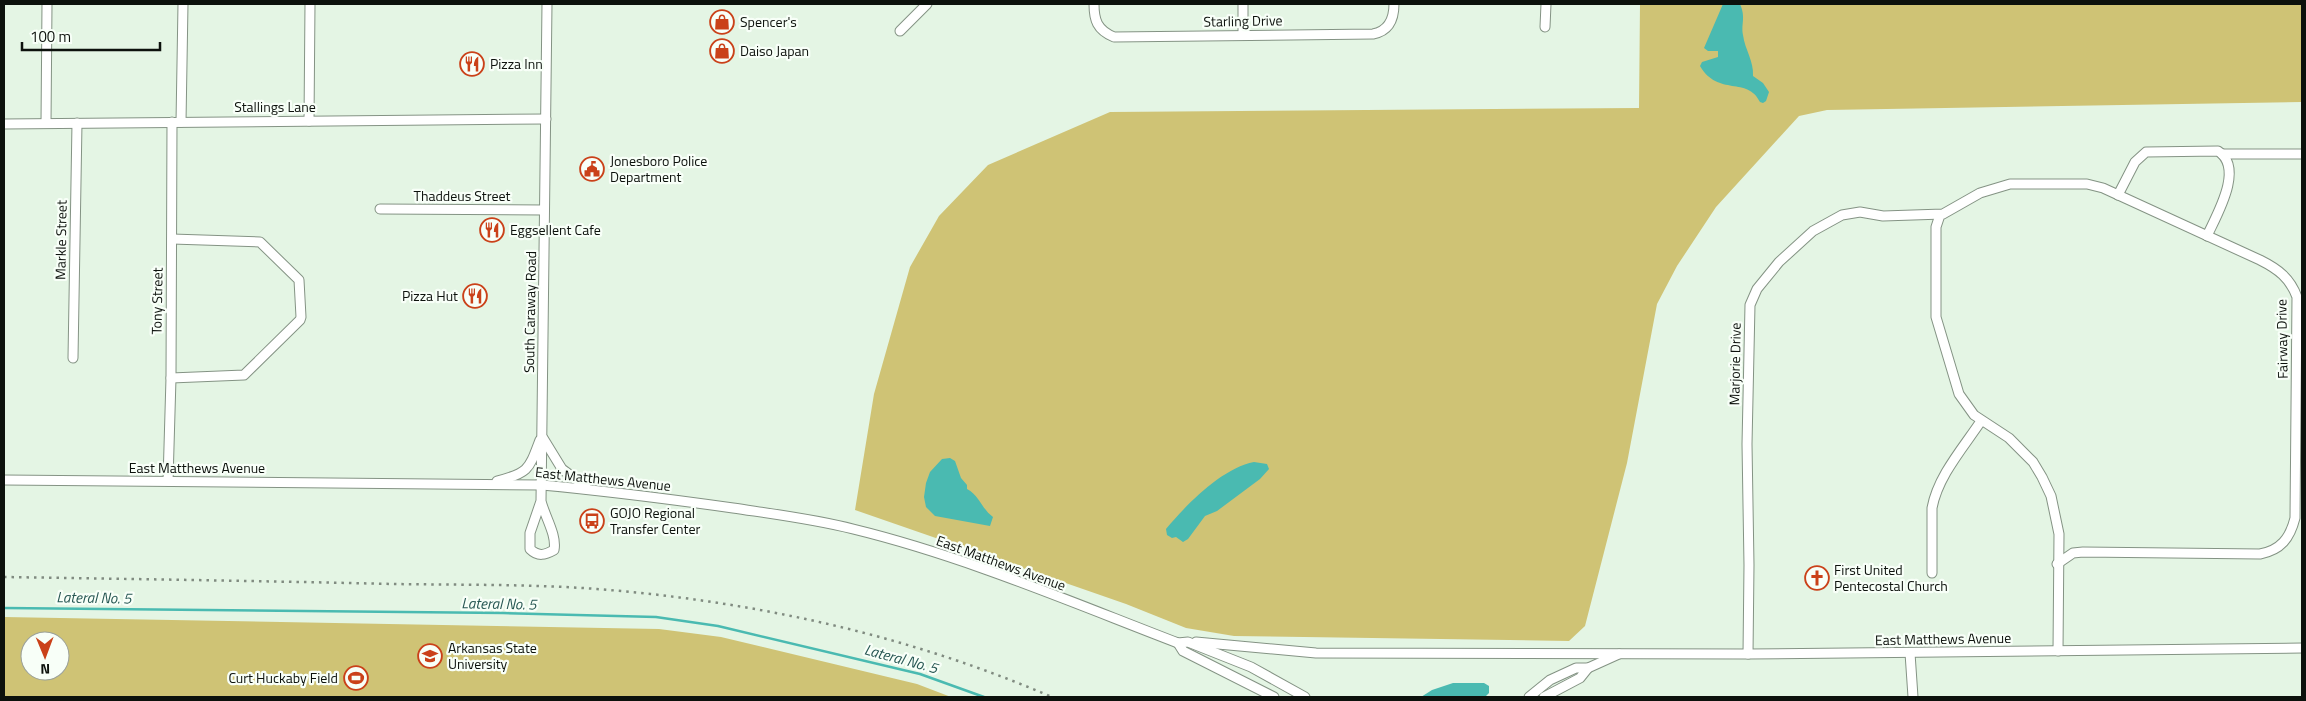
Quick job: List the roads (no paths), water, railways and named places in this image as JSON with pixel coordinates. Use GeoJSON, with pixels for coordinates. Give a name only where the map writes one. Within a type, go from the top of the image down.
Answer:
{"type":"FeatureCollection","features":[{"type":"Feature","properties":{"kind":"street"},"geometry":{"type":"LineString","coordinates":[[46,123],[47,4]]}},
{"type":"Feature","properties":{"kind":"street","name":"Tony Street"},"geometry":{"type":"LineString","coordinates":[[168,481],[172,239],[183,4]]}},
{"type":"Feature","properties":{"kind":"street"},"geometry":{"type":"LineString","coordinates":[[309,121],[310,4]]}},
{"type":"Feature","properties":{"kind":"street","name":"South Caraway Road"},"geometry":{"type":"LineString","coordinates":[[541,501],[545,518],[556,538],[554,550],[544,555],[535,554],[530,549],[529,540],[541,501],[542,485],[547,4]]}},
{"type":"Feature","properties":{"kind":"street"},"geometry":{"type":"LineString","coordinates":[[900,31],[927,4]]}},
{"type":"Feature","properties":{"kind":"street","name":"Starling Drive"},"geometry":{"type":"LineString","coordinates":[[1094,4],[1094,17],[1100,29],[1114,37],[1373,34],[1387,28],[1391,22],[1394,4]]}},
{"type":"Feature","properties":{"kind":"street"},"geometry":{"type":"LineString","coordinates":[[1242,35],[1243,4]]}},
{"type":"Feature","properties":{"kind":"street"},"geometry":{"type":"LineString","coordinates":[[1545,27],[1546,4]]}},
{"type":"Feature","properties":{"kind":"street","name":"Stallings Lane"},"geometry":{"type":"LineString","coordinates":[[4,124],[546,119]]}},
{"type":"Feature","properties":{"kind":"street","name":"Markle Street"},"geometry":{"type":"LineString","coordinates":[[73,358],[77,123]]}},
{"type":"Feature","properties":{"kind":"street"},"geometry":{"type":"LineString","coordinates":[[2118,195],[2135,156],[2149,151],[2212,150],[2222,154],[2302,154]]}},
{"type":"Feature","properties":{"kind":"street"},"geometry":{"type":"LineString","coordinates":[[2207,236],[2226,195],[2229,184],[2229,169],[2222,154]]}},
{"type":"Feature","properties":{"kind":"street","name":"Fairway Drive"},"geometry":{"type":"LineString","coordinates":[[1940,214],[1980,193],[2010,184],[2087,184],[2096,186],[2277,269],[2290,282],[2296,298],[2295,518],[2291,532],[2283,544],[2270,552],[2260,554],[2083,552],[2073,553],[2057,564]]}},
{"type":"Feature","properties":{"kind":"street","name":"Thaddeus Street"},"geometry":{"type":"LineString","coordinates":[[380,209],[544,210]]}},
{"type":"Feature","properties":{"kind":"street","name":"Marjorie Drive"},"geometry":{"type":"LineString","coordinates":[[1748,654],[1747,444],[1750,305],[1754,295],[1774,268],[1795,246],[1830,220],[1842,214],[1860,212],[1883,216],[1940,214]]}},
{"type":"Feature","properties":{"kind":"street"},"geometry":{"type":"LineString","coordinates":[[1940,214],[1936,227],[1936,317],[1960,394],[1966,406],[1981,421],[2009,438],[2042,477],[2051,496],[2058,521],[2058,651]]}},
{"type":"Feature","properties":{"kind":"street"},"geometry":{"type":"LineString","coordinates":[[171,378],[244,375],[301,317],[299,280],[260,242],[172,239]]}},
{"type":"Feature","properties":{"kind":"street"},"geometry":{"type":"LineString","coordinates":[[1932,573],[1932,508],[1934,499],[1941,482],[1981,421]]}},
{"type":"Feature","properties":{"kind":"street"},"geometry":{"type":"LineString","coordinates":[[484,484],[517,476],[530,466],[542,435]]}},
{"type":"Feature","properties":{"kind":"street"},"geometry":{"type":"LineString","coordinates":[[542,435],[553,458],[562,470],[579,483],[593,489]]}},
{"type":"Feature","properties":{"kind":"street","name":"East Matthews Avenue"},"geometry":{"type":"LineString","coordinates":[[4,480],[484,484],[542,485],[593,489],[796,518],[853,529],[912,546],[1006,578],[1178,643]]}},
{"type":"Feature","properties":{"kind":"street"},"geometry":{"type":"LineString","coordinates":[[1188,642],[1251,667],[1305,697]]}},
{"type":"Feature","properties":{"kind":"street"},"geometry":{"type":"LineString","coordinates":[[1274,697],[1183,651],[1178,643],[1188,642],[1316,652],[1622,653]]}},
{"type":"Feature","properties":{"kind":"street","name":"East Matthews Avenue"},"geometry":{"type":"LineString","coordinates":[[1529,697],[1550,680],[1576,668],[1588,668],[1622,653],[1910,653],[2302,648]]}},
{"type":"Feature","properties":{"kind":"street"},"geometry":{"type":"LineString","coordinates":[[1910,653],[1913,697]]}},
{"type":"Feature","properties":{"kind":"street","name":"East Matthews Avenue"},"geometry":{"type":"LineString","coordinates":[[1544,697],[1580,678],[1588,668]]}},
{"type":"Feature","properties":{"kind":"water"},"geometry":{"type":"Polygon","coordinates":[[[1723,4],[1740,4],[1743,13],[1743,35],[1752,65],[1753,76],[1763,83],[1769,92],[1766,101],[1763,103],[1760,102],[1755,94],[1748,90],[1715,81],[1700,66],[1702,62],[1718,57],[1718,51],[1708,51],[1704,48],[1723,4]]]}},
{"type":"Feature","properties":{"kind":"water"},"geometry":{"type":"Polygon","coordinates":[[[950,458],[955,461],[961,478],[967,485],[967,489],[975,495],[993,517],[990,526],[935,516],[926,507],[924,497],[930,472],[942,459],[950,458]]]}},
{"type":"Feature","properties":{"kind":"water"},"geometry":{"type":"Polygon","coordinates":[[[1254,462],[1267,464],[1269,469],[1260,479],[1217,511],[1205,516],[1188,539],[1183,542],[1176,537],[1172,538],[1167,535],[1166,529],[1194,499],[1217,480],[1242,466],[1254,462]]]}},
{"type":"Feature","properties":{"kind":"water"},"geometry":{"type":"Polygon","coordinates":[[[1453,683],[1484,683],[1489,686],[1489,693],[1485,697],[1421,697],[1432,690],[1453,683]]]}},
{"type":"Feature","properties":{"kind":"waterway","name":"Lateral No. 5"},"geometry":{"type":"LineString","coordinates":[[4,608],[503,613],[656,617],[718,626],[920,674],[984,697]]}},
{"type":"Feature","properties":{"kind":"railway"},"geometry":{"type":"LineString","coordinates":[[4,577],[521,585],[572,587],[655,595],[714,602],[829,624],[942,656],[998,675],[1052,697]]}},
{"type":"Feature","properties":{"kind":"place","name":"Spencer's"},"geometry":{"type":"Point","coordinates":[722,22]}},
{"type":"Feature","properties":{"kind":"place","name":"Daiso Japan"},"geometry":{"type":"Point","coordinates":[722,51]}},
{"type":"Feature","properties":{"kind":"place","name":"Pizza Inn"},"geometry":{"type":"Point","coordinates":[472,64]}},
{"type":"Feature","properties":{"kind":"place","name":"Jonesboro Police Department"},"geometry":{"type":"Point","coordinates":[592,169]}},
{"type":"Feature","properties":{"kind":"place","name":"Eggsellent Cafe"},"geometry":{"type":"Point","coordinates":[492,230]}},
{"type":"Feature","properties":{"kind":"place","name":"Pizza Hut"},"geometry":{"type":"Point","coordinates":[475,296]}},
{"type":"Feature","properties":{"kind":"place","name":"GOJO Regional Transfer Center"},"geometry":{"type":"Point","coordinates":[592,521]}},
{"type":"Feature","properties":{"kind":"place","name":"First United Pentecostal Church"},"geometry":{"type":"Point","coordinates":[1817,578]}},
{"type":"Feature","properties":{"kind":"place","name":"Arkansas State University"},"geometry":{"type":"Point","coordinates":[430,656]}},
{"type":"Feature","properties":{"kind":"place","name":"Curt Huckaby Field"},"geometry":{"type":"Point","coordinates":[356,678]}}]}
